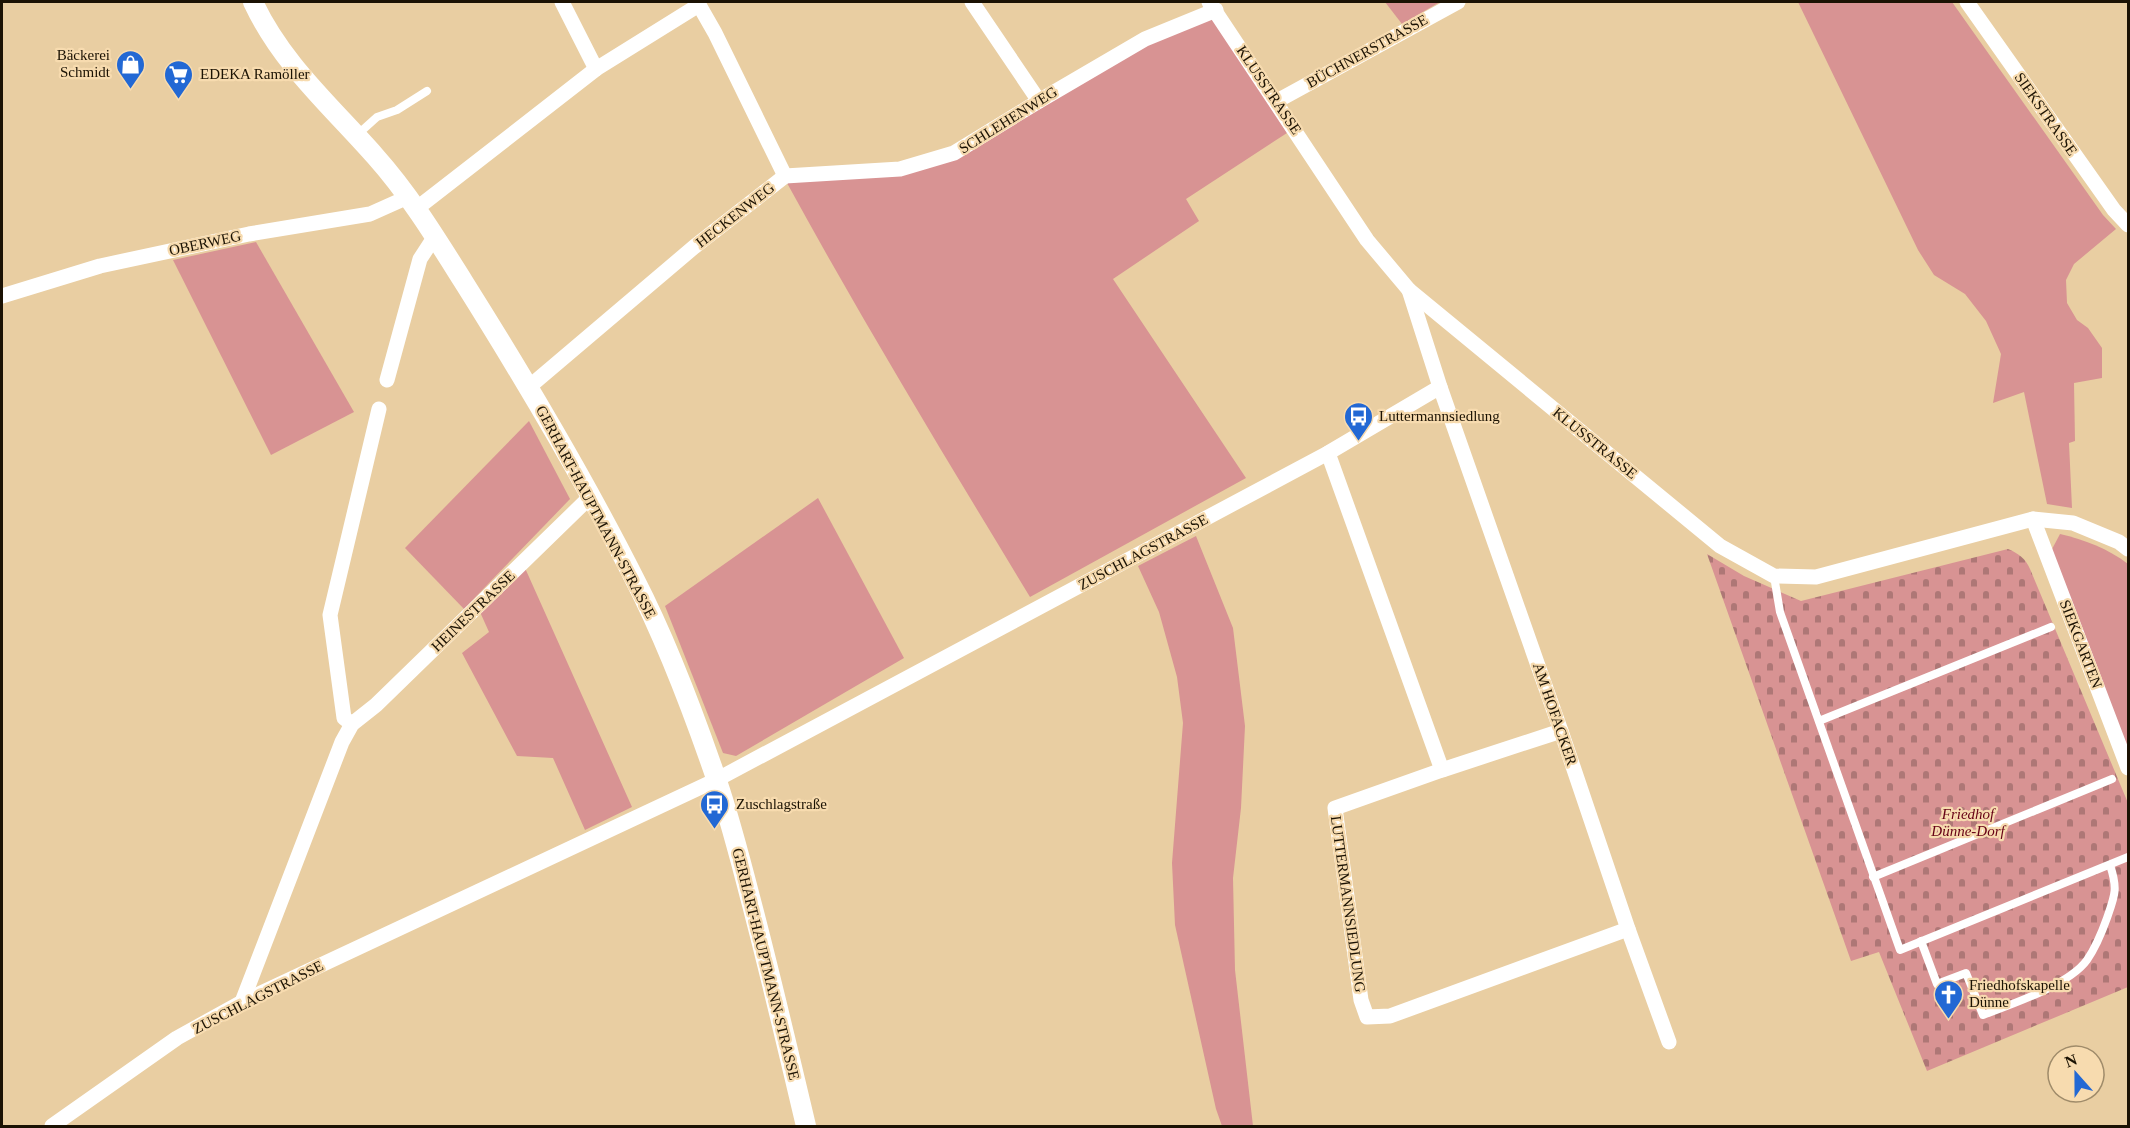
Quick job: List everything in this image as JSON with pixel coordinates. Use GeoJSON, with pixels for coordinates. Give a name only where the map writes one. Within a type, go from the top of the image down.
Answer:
{"type":"FeatureCollection","features":[{"type":"Feature","properties":{"kind":"street","name":"GERHART-HAUPTMANN-STRASSE"},"geometry":{"type":"LineString","coordinates":[[254,2],[278,48],[376,157],[435,236],[530,387],[636,581],[666,648],[731,826],[806,1126]]}},
{"type":"Feature","properties":{"kind":"street"},"geometry":{"type":"LineString","coordinates":[[562,2],[596,69]]}},
{"type":"Feature","properties":{"kind":"street"},"geometry":{"type":"LineString","coordinates":[[972,2],[1039,101]]}},
{"type":"Feature","properties":{"kind":"street","name":"BÜCHNERSTRASSE"},"geometry":{"type":"LineString","coordinates":[[1277,101],[1458,2]]}},
{"type":"Feature","properties":{"kind":"street","name":"SIEKSTRASSE"},"geometry":{"type":"LineString","coordinates":[[1966,2],[2114,210],[2128,225]]}},
{"type":"Feature","properties":{"kind":"street","name":"HECKENWEG"},"geometry":{"type":"LineString","coordinates":[[412,203],[596,69],[699,4],[785,176],[694,247],[530,387]]}},
{"type":"Feature","properties":{"kind":"street","name":"SCHLEHENWEG"},"geometry":{"type":"LineString","coordinates":[[785,176],[900,169],[954,153],[1145,39],[1213,6]]}},
{"type":"Feature","properties":{"kind":"street","name":"KLUSSTRASSE"},"geometry":{"type":"LineString","coordinates":[[1213,6],[1367,240],[1409,290],[1720,546],[1774,576],[1816,577],[2033,519],[2073,523],[2119,542],[2128,549]]}},
{"type":"Feature","properties":{"kind":"street","name":"OBERWEG"},"geometry":{"type":"LineString","coordinates":[[2,296],[123,261],[249,234],[370,214],[412,203]]}},
{"type":"Feature","properties":{"kind":"street"},"geometry":{"type":"LineString","coordinates":[[387,380],[420,259],[435,236]]}},
{"type":"Feature","properties":{"kind":"street"},"geometry":{"type":"LineString","coordinates":[[1409,290],[1440,387]]}},
{"type":"Feature","properties":{"kind":"street","name":"ZUSCHLAGSTRASSE"},"geometry":{"type":"LineString","coordinates":[[52,1126],[177,1038],[242,1002],[716,780],[1328,453],[1440,387]]}},
{"type":"Feature","properties":{"kind":"street","name":"AM HOFACKER"},"geometry":{"type":"LineString","coordinates":[[1440,387],[1669,1042]]}},
{"type":"Feature","properties":{"kind":"street"},"geometry":{"type":"LineString","coordinates":[[352,724],[344,718],[330,615],[379,409]]}},
{"type":"Feature","properties":{"kind":"street"},"geometry":{"type":"LineString","coordinates":[[1328,453],[1442,770]]}},
{"type":"Feature","properties":{"kind":"street","name":"HEINESTRASSE"},"geometry":{"type":"LineString","coordinates":[[242,1002],[342,742],[352,724],[376,705],[590,497]]}},
{"type":"Feature","properties":{"kind":"street","name":"SIEKGARTEN"},"geometry":{"type":"LineString","coordinates":[[2033,519],[2128,768]]}},
{"type":"Feature","properties":{"kind":"street","name":"LUTTERMANNSIEDLUNG"},"geometry":{"type":"LineString","coordinates":[[1561,731],[1335,808],[1361,1000],[1367,1017],[1390,1016],[1628,929]]}},
{"type":"Feature","properties":{"kind":"lane"},"geometry":{"type":"LineString","coordinates":[[356,136],[377,117],[398,110],[427,91]]}},
{"type":"Feature","properties":{"kind":"lane"},"geometry":{"type":"LineString","coordinates":[[1774,576],[1780,612],[1900,950],[2128,857]]}},
{"type":"Feature","properties":{"kind":"lane"},"geometry":{"type":"LineString","coordinates":[[1820,721],[2051,627]]}},
{"type":"Feature","properties":{"kind":"lane"},"geometry":{"type":"LineString","coordinates":[[1874,877],[2112,779]]}},
{"type":"Feature","properties":{"kind":"lane"},"geometry":{"type":"LineString","coordinates":[[1921,941],[1937,984],[1966,973],[1983,1015],[2032,996],[2062,981],[2086,962],[2101,934],[2113,899],[2116,882],[2110,865]]}},
{"type":"Feature","properties":{"kind":"green space"},"geometry":{"type":"Polygon","coordinates":[[[1385,2],[1440,2],[1402,24],[1385,2]]]}},
{"type":"Feature","properties":{"kind":"green space"},"geometry":{"type":"Polygon","coordinates":[[[1798,2],[1952,2],[2103,215],[2116,229],[2074,264],[2066,280],[2067,303],[2077,320],[2088,328],[2102,348],[2102,378],[2074,383],[2075,441],[2069,443],[2072,508],[2047,504],[2024,392],[1993,403],[2001,354],[1986,321],[1965,294],[1934,275],[1918,250],[1798,2]]]}},
{"type":"Feature","properties":{"kind":"green space"},"geometry":{"type":"Polygon","coordinates":[[[1213,18],[1287,133],[1186,199],[1199,221],[1113,279],[1246,478],[1030,597],[876,340],[787,183],[901,173],[1148,43],[1213,18]]]}},
{"type":"Feature","properties":{"kind":"green space"},"geometry":{"type":"Polygon","coordinates":[[[256,242],[354,412],[271,455],[173,260],[256,242]]]}},
{"type":"Feature","properties":{"kind":"green space"},"geometry":{"type":"Polygon","coordinates":[[[529,421],[570,499],[464,609],[405,548],[529,421]]]}},
{"type":"Feature","properties":{"kind":"green space"},"geometry":{"type":"Polygon","coordinates":[[[818,498],[904,658],[736,756],[723,753],[665,606],[818,498]]]}},
{"type":"Feature","properties":{"kind":"green space"},"geometry":{"type":"Polygon","coordinates":[[[2060,534],[2095,545],[2128,564],[2128,751],[2051,551],[2060,534]]]}},
{"type":"Feature","properties":{"kind":"green space"},"geometry":{"type":"Polygon","coordinates":[[[1196,536],[1233,628],[1245,726],[1241,808],[1233,878],[1235,970],[1253,1126],[1222,1126],[1216,1109],[1175,925],[1172,863],[1183,723],[1177,677],[1159,612],[1138,566],[1196,536]]]}},
{"type":"Feature","properties":{"kind":"green space","name":"Friedhof Dünne-Dorf"},"geometry":{"type":"Polygon","coordinates":[[[2008,549],[2015,552],[2028,565],[2128,803],[2128,987],[1927,1071],[1879,952],[1851,961],[1707,554],[1744,576],[1801,601],[2008,549]]]}},
{"type":"Feature","properties":{"kind":"green space"},"geometry":{"type":"Polygon","coordinates":[[[525,568],[632,807],[585,830],[553,758],[517,756],[462,653],[489,632],[480,612],[525,568]]]}},
{"type":"Feature","properties":{"kind":"place","name":"Bäckerei Schmidt"},"geometry":{"type":"Point","coordinates":[131,90]}},
{"type":"Feature","properties":{"kind":"place","name":"EDEKA Ramöller"},"geometry":{"type":"Point","coordinates":[179,100]}},
{"type":"Feature","properties":{"kind":"place","name":"Luttermannsiedlung"},"geometry":{"type":"Point","coordinates":[1358,442]}},
{"type":"Feature","properties":{"kind":"place","name":"Zuschlagstraße"},"geometry":{"type":"Point","coordinates":[715,830]}},
{"type":"Feature","properties":{"kind":"place","name":"Friedhofskapelle Dünne"},"geometry":{"type":"Point","coordinates":[1948,1020]}}]}
